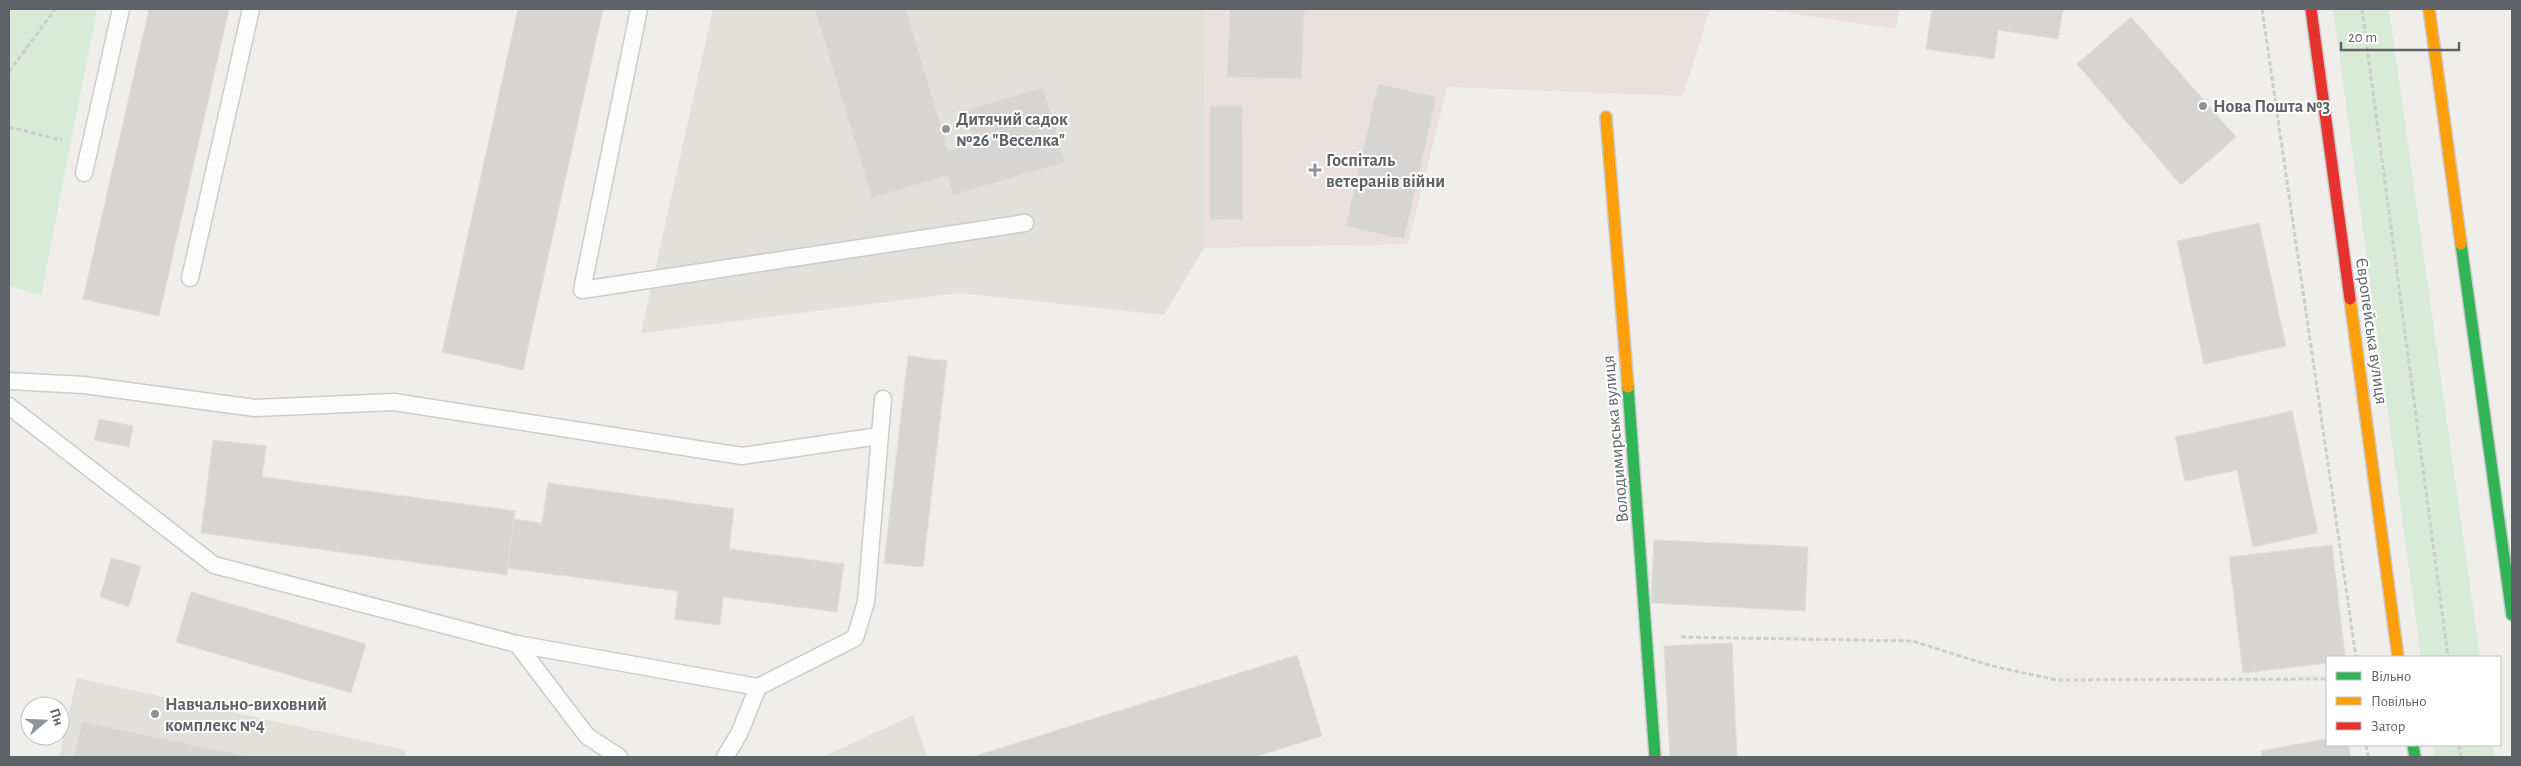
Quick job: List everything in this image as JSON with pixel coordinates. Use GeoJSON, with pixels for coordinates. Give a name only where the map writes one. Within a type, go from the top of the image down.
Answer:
{"type":"FeatureCollection","features":[{"type":"Feature","properties":{"kind":"street","name":"Європейська вулиця"},"geometry":{"type":"LineString","coordinates":[[2312,9],[2398,656]]}},
{"type":"Feature","properties":{"kind":"street"},"geometry":{"type":"LineString","coordinates":[[2429,9],[2512,615]]}},
{"type":"Feature","properties":{"kind":"street","name":"Володимирська вулиця"},"geometry":{"type":"LineString","coordinates":[[1606,117],[1648,636],[1655,757]]}},
{"type":"Feature","properties":{"kind":"lane"},"geometry":{"type":"LineString","coordinates":[[84,173],[121,9]]}},
{"type":"Feature","properties":{"kind":"lane"},"geometry":{"type":"LineString","coordinates":[[190,278],[251,9]]}},
{"type":"Feature","properties":{"kind":"lane"},"geometry":{"type":"LineString","coordinates":[[639,9],[582,290],[1025,223]]}},
{"type":"Feature","properties":{"kind":"lane"},"geometry":{"type":"LineString","coordinates":[[9,381],[84,385],[255,408],[394,402],[742,456],[880,436]]}},
{"type":"Feature","properties":{"kind":"lane"},"geometry":{"type":"LineString","coordinates":[[9,406],[214,566],[517,644],[758,687],[855,638],[866,602],[882,399]]}},
{"type":"Feature","properties":{"kind":"lane"},"geometry":{"type":"LineString","coordinates":[[517,644],[587,736],[619,757]]}},
{"type":"Feature","properties":{"kind":"lane"},"geometry":{"type":"LineString","coordinates":[[725,757],[739,734],[758,687]]}},
{"type":"Feature","properties":{"kind":"path"},"geometry":{"type":"LineString","coordinates":[[9,72],[55,9]]}},
{"type":"Feature","properties":{"kind":"path"},"geometry":{"type":"LineString","coordinates":[[2262,9],[2356,656]]}},
{"type":"Feature","properties":{"kind":"path"},"geometry":{"type":"LineString","coordinates":[[2362,9],[2448,656]]}},
{"type":"Feature","properties":{"kind":"path"},"geometry":{"type":"LineString","coordinates":[[9,128],[90,146]]}},
{"type":"Feature","properties":{"kind":"path"},"geometry":{"type":"LineString","coordinates":[[1648,636],[1912,640],[1992,666],[2057,680],[2326,679]]}},
{"type":"Feature","properties":{"kind":"shaded area","name":"Дитячий садок №26 \"Веселка\""},"geometry":{"type":"Polygon","coordinates":[[[713,9],[1206,9],[1204,248],[1164,315],[959,293],[641,333],[713,9]]]}},
{"type":"Feature","properties":{"kind":"shaded area","name":"Госпіталь ветеранів війни"},"geometry":{"type":"Polygon","coordinates":[[[1206,9],[1710,9],[1683,96],[1447,87],[1408,244],[1204,248],[1206,9]]]}},
{"type":"Feature","properties":{"kind":"shaded area"},"geometry":{"type":"Polygon","coordinates":[[[1762,9],[1899,9],[1896,29],[1762,9]]]}},
{"type":"Feature","properties":{"kind":"shaded area","name":"Навчально-виховний комплекс №4"},"geometry":{"type":"Polygon","coordinates":[[[77,678],[406,750],[405,757],[59,757],[62,746],[70,746],[70,709],[77,678]]]}},
{"type":"Feature","properties":{"kind":"shaded area"},"geometry":{"type":"Polygon","coordinates":[[[913,715],[927,757],[823,757],[913,715]]]}},
{"type":"Feature","properties":{"kind":"green space"},"geometry":{"type":"Polygon","coordinates":[[[9,9],[97,9],[41,295],[9,286],[9,9]]]}},
{"type":"Feature","properties":{"kind":"green space"},"geometry":{"type":"Polygon","coordinates":[[[2333,9],[2389,9],[2480,656],[2421,656],[2333,9]]]}},
{"type":"Feature","properties":{"kind":"green space"},"geometry":{"type":"Polygon","coordinates":[[[2433,746],[2492,746],[2494,757],[2435,757],[2433,746]]]}},
{"type":"Feature","properties":{"kind":"building"},"geometry":{"type":"Polygon","coordinates":[[[149,9],[229,9],[159,316],[83,299],[149,9]]]}},
{"type":"Feature","properties":{"kind":"building"},"geometry":{"type":"Polygon","coordinates":[[[518,9],[603,9],[523,370],[442,352],[518,9]]]}},
{"type":"Feature","properties":{"kind":"building"},"geometry":{"type":"Polygon","coordinates":[[[815,9],[906,9],[948,151],[974,143],[964,111],[1043,87],[1065,162],[953,195],[947,175],[872,198],[815,9]]]}},
{"type":"Feature","properties":{"kind":"building"},"geometry":{"type":"Polygon","coordinates":[[[1230,9],[1304,9],[1301,79],[1227,77],[1230,9]]]}},
{"type":"Feature","properties":{"kind":"building"},"geometry":{"type":"Polygon","coordinates":[[[1932,9],[2063,9],[2058,39],[1998,30],[1994,59],[1926,49],[1932,9]]]}},
{"type":"Feature","properties":{"kind":"building"},"geometry":{"type":"Polygon","coordinates":[[[2131,17],[2236,137],[2181,185],[2077,64],[2131,17]]]}},
{"type":"Feature","properties":{"kind":"building"},"geometry":{"type":"Polygon","coordinates":[[[1378,84],[1436,97],[1404,239],[1346,226],[1378,84]]]}},
{"type":"Feature","properties":{"kind":"building"},"geometry":{"type":"Polygon","coordinates":[[[1210,106],[1242,106],[1243,219],[1210,220],[1210,106]]]}},
{"type":"Feature","properties":{"kind":"building"},"geometry":{"type":"Polygon","coordinates":[[[2259,223],[2286,346],[2204,364],[2177,241],[2259,223]]]}},
{"type":"Feature","properties":{"kind":"building"},"geometry":{"type":"Polygon","coordinates":[[[908,356],[947,361],[923,567],[884,563],[908,356]]]}},
{"type":"Feature","properties":{"kind":"building"},"geometry":{"type":"Polygon","coordinates":[[[2292,411],[2318,533],[2253,547],[2237,470],[2185,481],[2175,437],[2292,411]]]}},
{"type":"Feature","properties":{"kind":"building"},"geometry":{"type":"Polygon","coordinates":[[[99,419],[133,426],[129,447],[94,440],[99,419]]]}},
{"type":"Feature","properties":{"kind":"building"},"geometry":{"type":"Polygon","coordinates":[[[213,440],[266,446],[262,477],[515,511],[507,575],[201,533],[213,440]]]}},
{"type":"Feature","properties":{"kind":"building"},"geometry":{"type":"Polygon","coordinates":[[[548,483],[734,509],[729,549],[844,564],[837,612],[723,597],[720,625],[675,619],[678,591],[507,568],[514,519],[542,523],[548,483]]]}},
{"type":"Feature","properties":{"kind":"building"},"geometry":{"type":"Polygon","coordinates":[[[1654,540],[1808,547],[1805,611],[1651,603],[1654,540]]]}},
{"type":"Feature","properties":{"kind":"building"},"geometry":{"type":"Polygon","coordinates":[[[2332,545],[2345,656],[2326,656],[2326,663],[2243,673],[2229,557],[2332,545]]]}},
{"type":"Feature","properties":{"kind":"building"},"geometry":{"type":"Polygon","coordinates":[[[111,558],[141,566],[129,607],[100,597],[111,558]]]}},
{"type":"Feature","properties":{"kind":"building"},"geometry":{"type":"Polygon","coordinates":[[[191,592],[366,644],[351,693],[176,642],[191,592]]]}},
{"type":"Feature","properties":{"kind":"building"},"geometry":{"type":"Polygon","coordinates":[[[1732,643],[1737,757],[1670,757],[1664,646],[1732,643]]]}},
{"type":"Feature","properties":{"kind":"building"},"geometry":{"type":"Polygon","coordinates":[[[1297,655],[1322,736],[1254,757],[972,757],[1297,655]]]}},
{"type":"Feature","properties":{"kind":"building"},"geometry":{"type":"Polygon","coordinates":[[[82,722],[250,757],[74,757],[82,722]]]}},
{"type":"Feature","properties":{"kind":"building"},"geometry":{"type":"Polygon","coordinates":[[[2326,739],[2326,746],[2348,746],[2351,757],[2262,757],[2261,751],[2326,739]]]}},
{"type":"Feature","properties":{"kind":"traffic: fast"},"geometry":{"type":"LineString","coordinates":[[2461,244],[2512,615]]}},
{"type":"Feature","properties":{"kind":"traffic: fast"},"geometry":{"type":"LineString","coordinates":[[1628,387],[1655,757]]}},
{"type":"Feature","properties":{"kind":"traffic: fast"},"geometry":{"type":"LineString","coordinates":[[2413,746],[2415,757]]}},
{"type":"Feature","properties":{"kind":"traffic: slow"},"geometry":{"type":"LineString","coordinates":[[2429,9],[2461,244]]}},
{"type":"Feature","properties":{"kind":"traffic: slow"},"geometry":{"type":"LineString","coordinates":[[1606,117],[1628,387]]}},
{"type":"Feature","properties":{"kind":"traffic: slow"},"geometry":{"type":"LineString","coordinates":[[2350,299],[2398,656]]}},
{"type":"Feature","properties":{"kind":"traffic: jam"},"geometry":{"type":"LineString","coordinates":[[2311,9],[2350,299]]}},
{"type":"Feature","properties":{"kind":"place","name":"Нова Пошта №3"},"geometry":{"type":"Point","coordinates":[2203,106]}},
{"type":"Feature","properties":{"kind":"place","name":"Дитячий садок №26 \"Веселка\""},"geometry":{"type":"Point","coordinates":[946,129]}},
{"type":"Feature","properties":{"kind":"place","name":"Госпіталь ветеранів війни"},"geometry":{"type":"Point","coordinates":[1315,170]}},
{"type":"Feature","properties":{"kind":"place","name":"Навчально-виховний комплекс №4"},"geometry":{"type":"Point","coordinates":[155,714]}}]}
